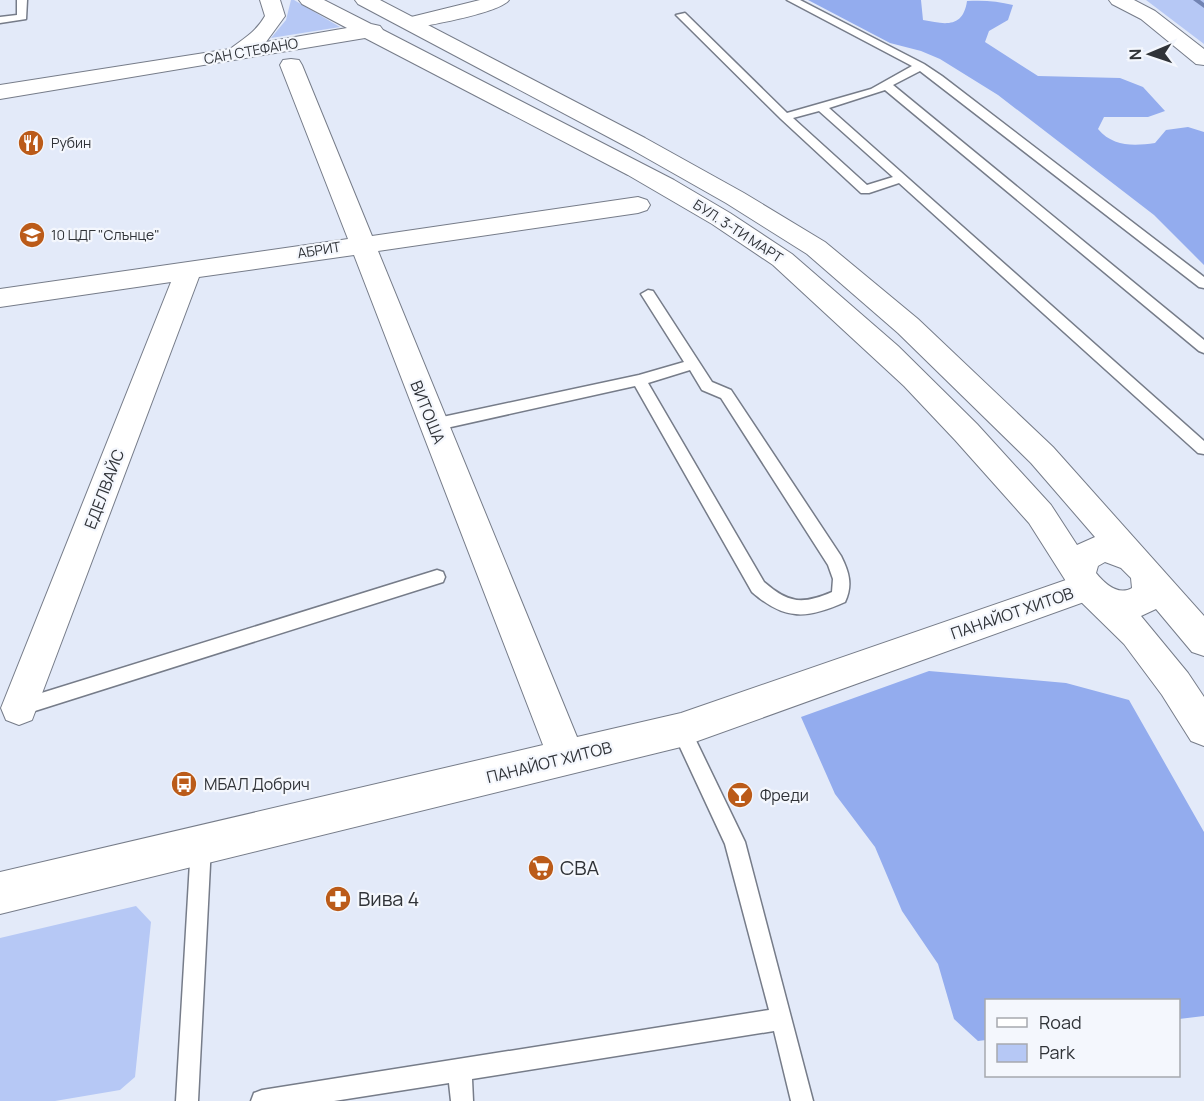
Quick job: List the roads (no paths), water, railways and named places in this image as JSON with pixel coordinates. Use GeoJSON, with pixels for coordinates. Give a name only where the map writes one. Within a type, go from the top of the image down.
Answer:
{"type":"FeatureCollection","features":[{"type":"Feature","properties":{"kind":"street"},"geometry":{"type":"LineString","coordinates":[[231,55],[252,44],[268,30],[275,16],[270,0]]}},
{"type":"Feature","properties":{"kind":"street","name":"БУЛ. 3-ТИ МАРТ"},"geometry":{"type":"LineString","coordinates":[[309,0],[609,155],[700,206],[777,255],[867,334],[992,459],[1046,521],[1088,587],[1136,633],[1204,729]]}},
{"type":"Feature","properties":{"kind":"street","name":"БУЛ. 3-ТИ МАРТ"},"geometry":{"type":"LineString","coordinates":[[365,0],[637,143],[735,198],[816,248],[908,326],[1042,455],[1204,641]]}},
{"type":"Feature","properties":{"kind":"street","name":"САН СТЕФАНО"},"geometry":{"type":"LineString","coordinates":[[0,92],[367,31],[470,10],[499,0]]}},
{"type":"Feature","properties":{"kind":"street"},"geometry":{"type":"LineString","coordinates":[[1119,0],[1148,15],[1204,59]]}},
{"type":"Feature","properties":{"kind":"street","name":"ВИТОША"},"geometry":{"type":"LineString","coordinates":[[291,65],[567,758]]}},
{"type":"Feature","properties":{"kind":"street","name":"АБРИТ"},"geometry":{"type":"LineString","coordinates":[[0,298],[638,205]]}},
{"type":"Feature","properties":{"kind":"street","name":"ЕДЕЛВАЙС"},"geometry":{"type":"LineString","coordinates":[[19,708],[189,270]]}},
{"type":"Feature","properties":{"kind":"street"},"geometry":{"type":"LineString","coordinates":[[1100,549],[1116,551],[1141,569],[1149,592],[1141,601],[1128,605],[1113,604],[1088,587],[1079,563],[1087,554],[1100,549]]}},
{"type":"Feature","properties":{"kind":"street","name":"ПАНАЙОТ ХИТОВ"},"geometry":{"type":"LineString","coordinates":[[0,893],[681,730],[1088,587]]}},
{"type":"Feature","properties":{"kind":"lane"},"geometry":{"type":"LineString","coordinates":[[0,20],[22,17],[22,0]]}},
{"type":"Feature","properties":{"kind":"lane"},"geometry":{"type":"LineString","coordinates":[[792,0],[920,66],[1204,284]]}},
{"type":"Feature","properties":{"kind":"lane"},"geometry":{"type":"LineString","coordinates":[[681,15],[785,117],[865,190],[902,178]]}},
{"type":"Feature","properties":{"kind":"lane"},"geometry":{"type":"LineString","coordinates":[[785,117],[875,91],[920,66]]}},
{"type":"Feature","properties":{"kind":"lane"},"geometry":{"type":"LineString","coordinates":[[887,86],[1204,348]]}},
{"type":"Feature","properties":{"kind":"lane"},"geometry":{"type":"LineString","coordinates":[[822,106],[1203,449]]}},
{"type":"Feature","properties":{"kind":"lane"},"geometry":{"type":"LineString","coordinates":[[639,380],[758,587],[773,601],[795,609],[818,607],[839,597],[843,585],[842,574],[835,561],[726,394],[707,386],[648,294]]}},
{"type":"Feature","properties":{"kind":"lane"},"geometry":{"type":"LineString","coordinates":[[433,425],[639,380],[694,364]]}},
{"type":"Feature","properties":{"kind":"lane"},"geometry":{"type":"LineString","coordinates":[[19,708],[437,577]]}},
{"type":"Feature","properties":{"kind":"lane"},"geometry":{"type":"LineString","coordinates":[[681,730],[735,842],[802,1101]]}},
{"type":"Feature","properties":{"kind":"lane"},"geometry":{"type":"LineString","coordinates":[[187,1101],[201,845]]}},
{"type":"Feature","properties":{"kind":"lane"},"geometry":{"type":"LineString","coordinates":[[262,1101],[782,1019]]}},
{"type":"Feature","properties":{"kind":"lane"},"geometry":{"type":"LineString","coordinates":[[460,1070],[462,1101]]}},
{"type":"Feature","properties":{"kind":"waterway"},"geometry":{"type":"LineString","coordinates":[[1196,0],[1204,6]]}},
{"type":"Feature","properties":{"kind":"place","name":"Рубин"},"geometry":{"type":"Point","coordinates":[31,143]}},
{"type":"Feature","properties":{"kind":"place","name":"10 ЦДГ \"Слънце\""},"geometry":{"type":"Point","coordinates":[32,235]}},
{"type":"Feature","properties":{"kind":"place","name":"МБАЛ Добрич"},"geometry":{"type":"Point","coordinates":[184,784]}},
{"type":"Feature","properties":{"kind":"place","name":"Фреди"},"geometry":{"type":"Point","coordinates":[740,795]}},
{"type":"Feature","properties":{"kind":"place","name":"CBA"},"geometry":{"type":"Point","coordinates":[541,868]}},
{"type":"Feature","properties":{"kind":"place","name":"Вива 4"},"geometry":{"type":"Point","coordinates":[338,899]}}]}
